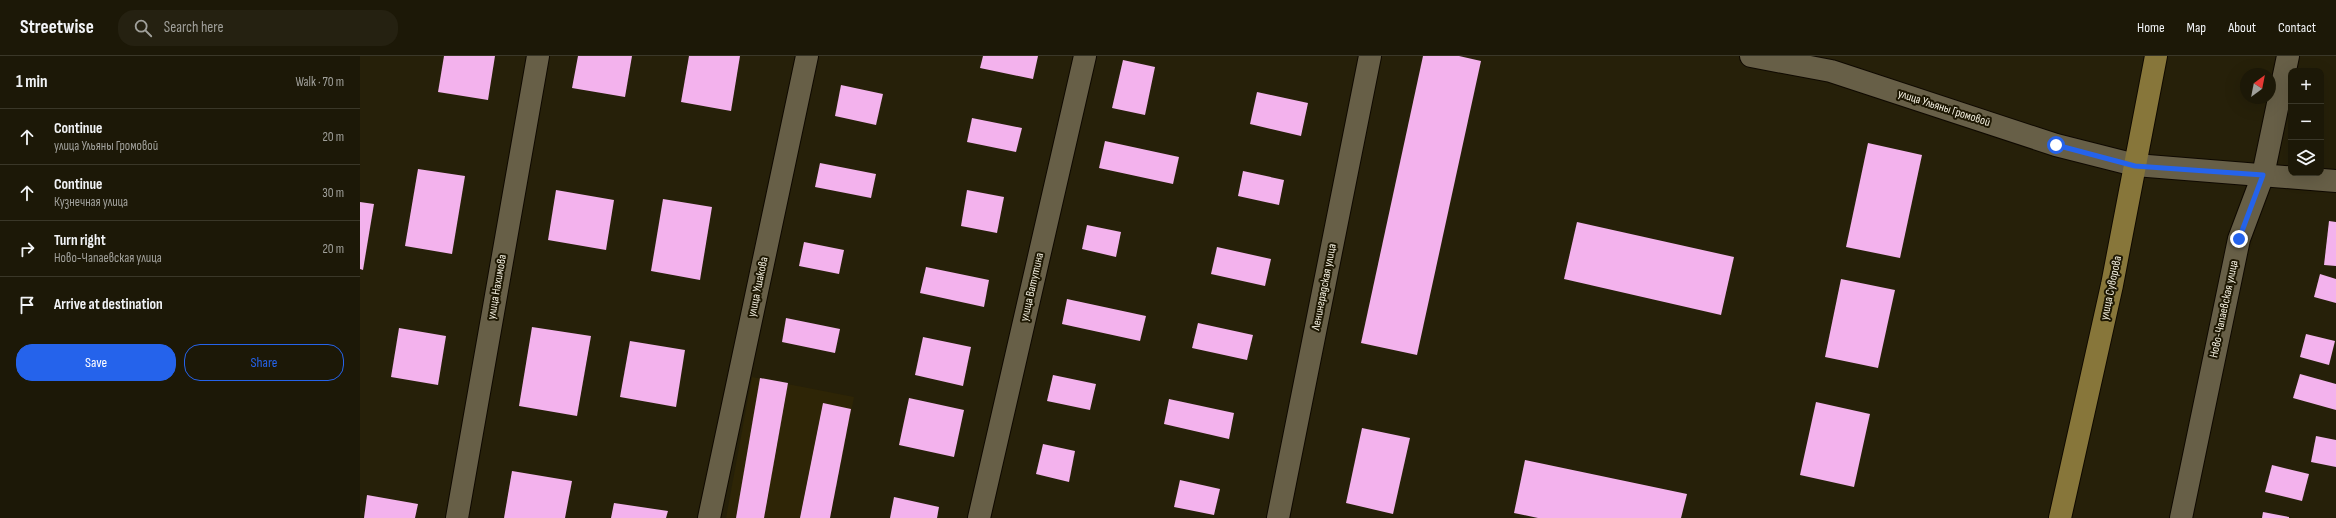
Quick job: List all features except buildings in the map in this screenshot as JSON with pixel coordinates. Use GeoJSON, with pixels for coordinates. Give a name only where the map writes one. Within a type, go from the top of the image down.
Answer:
{"type":"FeatureCollection","features":[{"type":"Feature","properties":{"kind":"main road","name":"улица Суворова"},"geometry":{"type":"LineString","coordinates":[[2060,518],[2112,285],[2156,56]]}},
{"type":"Feature","properties":{"kind":"street","name":"улица Нахимова"},"geometry":{"type":"LineString","coordinates":[[457,518],[538,56]]}},
{"type":"Feature","properties":{"kind":"street","name":"улица Ушакова"},"geometry":{"type":"LineString","coordinates":[[709,518],[807,56]]}},
{"type":"Feature","properties":{"kind":"street","name":"улица Ватутина"},"geometry":{"type":"LineString","coordinates":[[979,518],[1085,56]]}},
{"type":"Feature","properties":{"kind":"street","name":"Ленинградская улица"},"geometry":{"type":"LineString","coordinates":[[1278,518],[1370,56]]}},
{"type":"Feature","properties":{"kind":"street","name":"улица Ульяны Громовой"},"geometry":{"type":"LineString","coordinates":[[1751,56],[1831,71],[2056,145],[2135,166],[2336,181]]}},
{"type":"Feature","properties":{"kind":"street","name":"Ново-Чапаевская улица"},"geometry":{"type":"LineString","coordinates":[[2181,518],[2239,239],[2263,175],[2288,56]]}},
{"type":"Feature","properties":{"kind":"shaded area"},"geometry":{"type":"Polygon","coordinates":[[[752,377],[854,397],[830,518],[726,518],[752,377]]]}},
{"type":"Feature","properties":{"kind":"route"},"geometry":{"type":"LineString","coordinates":[[2056,145],[2135,166],[2263,175],[2239,239]]}}]}
